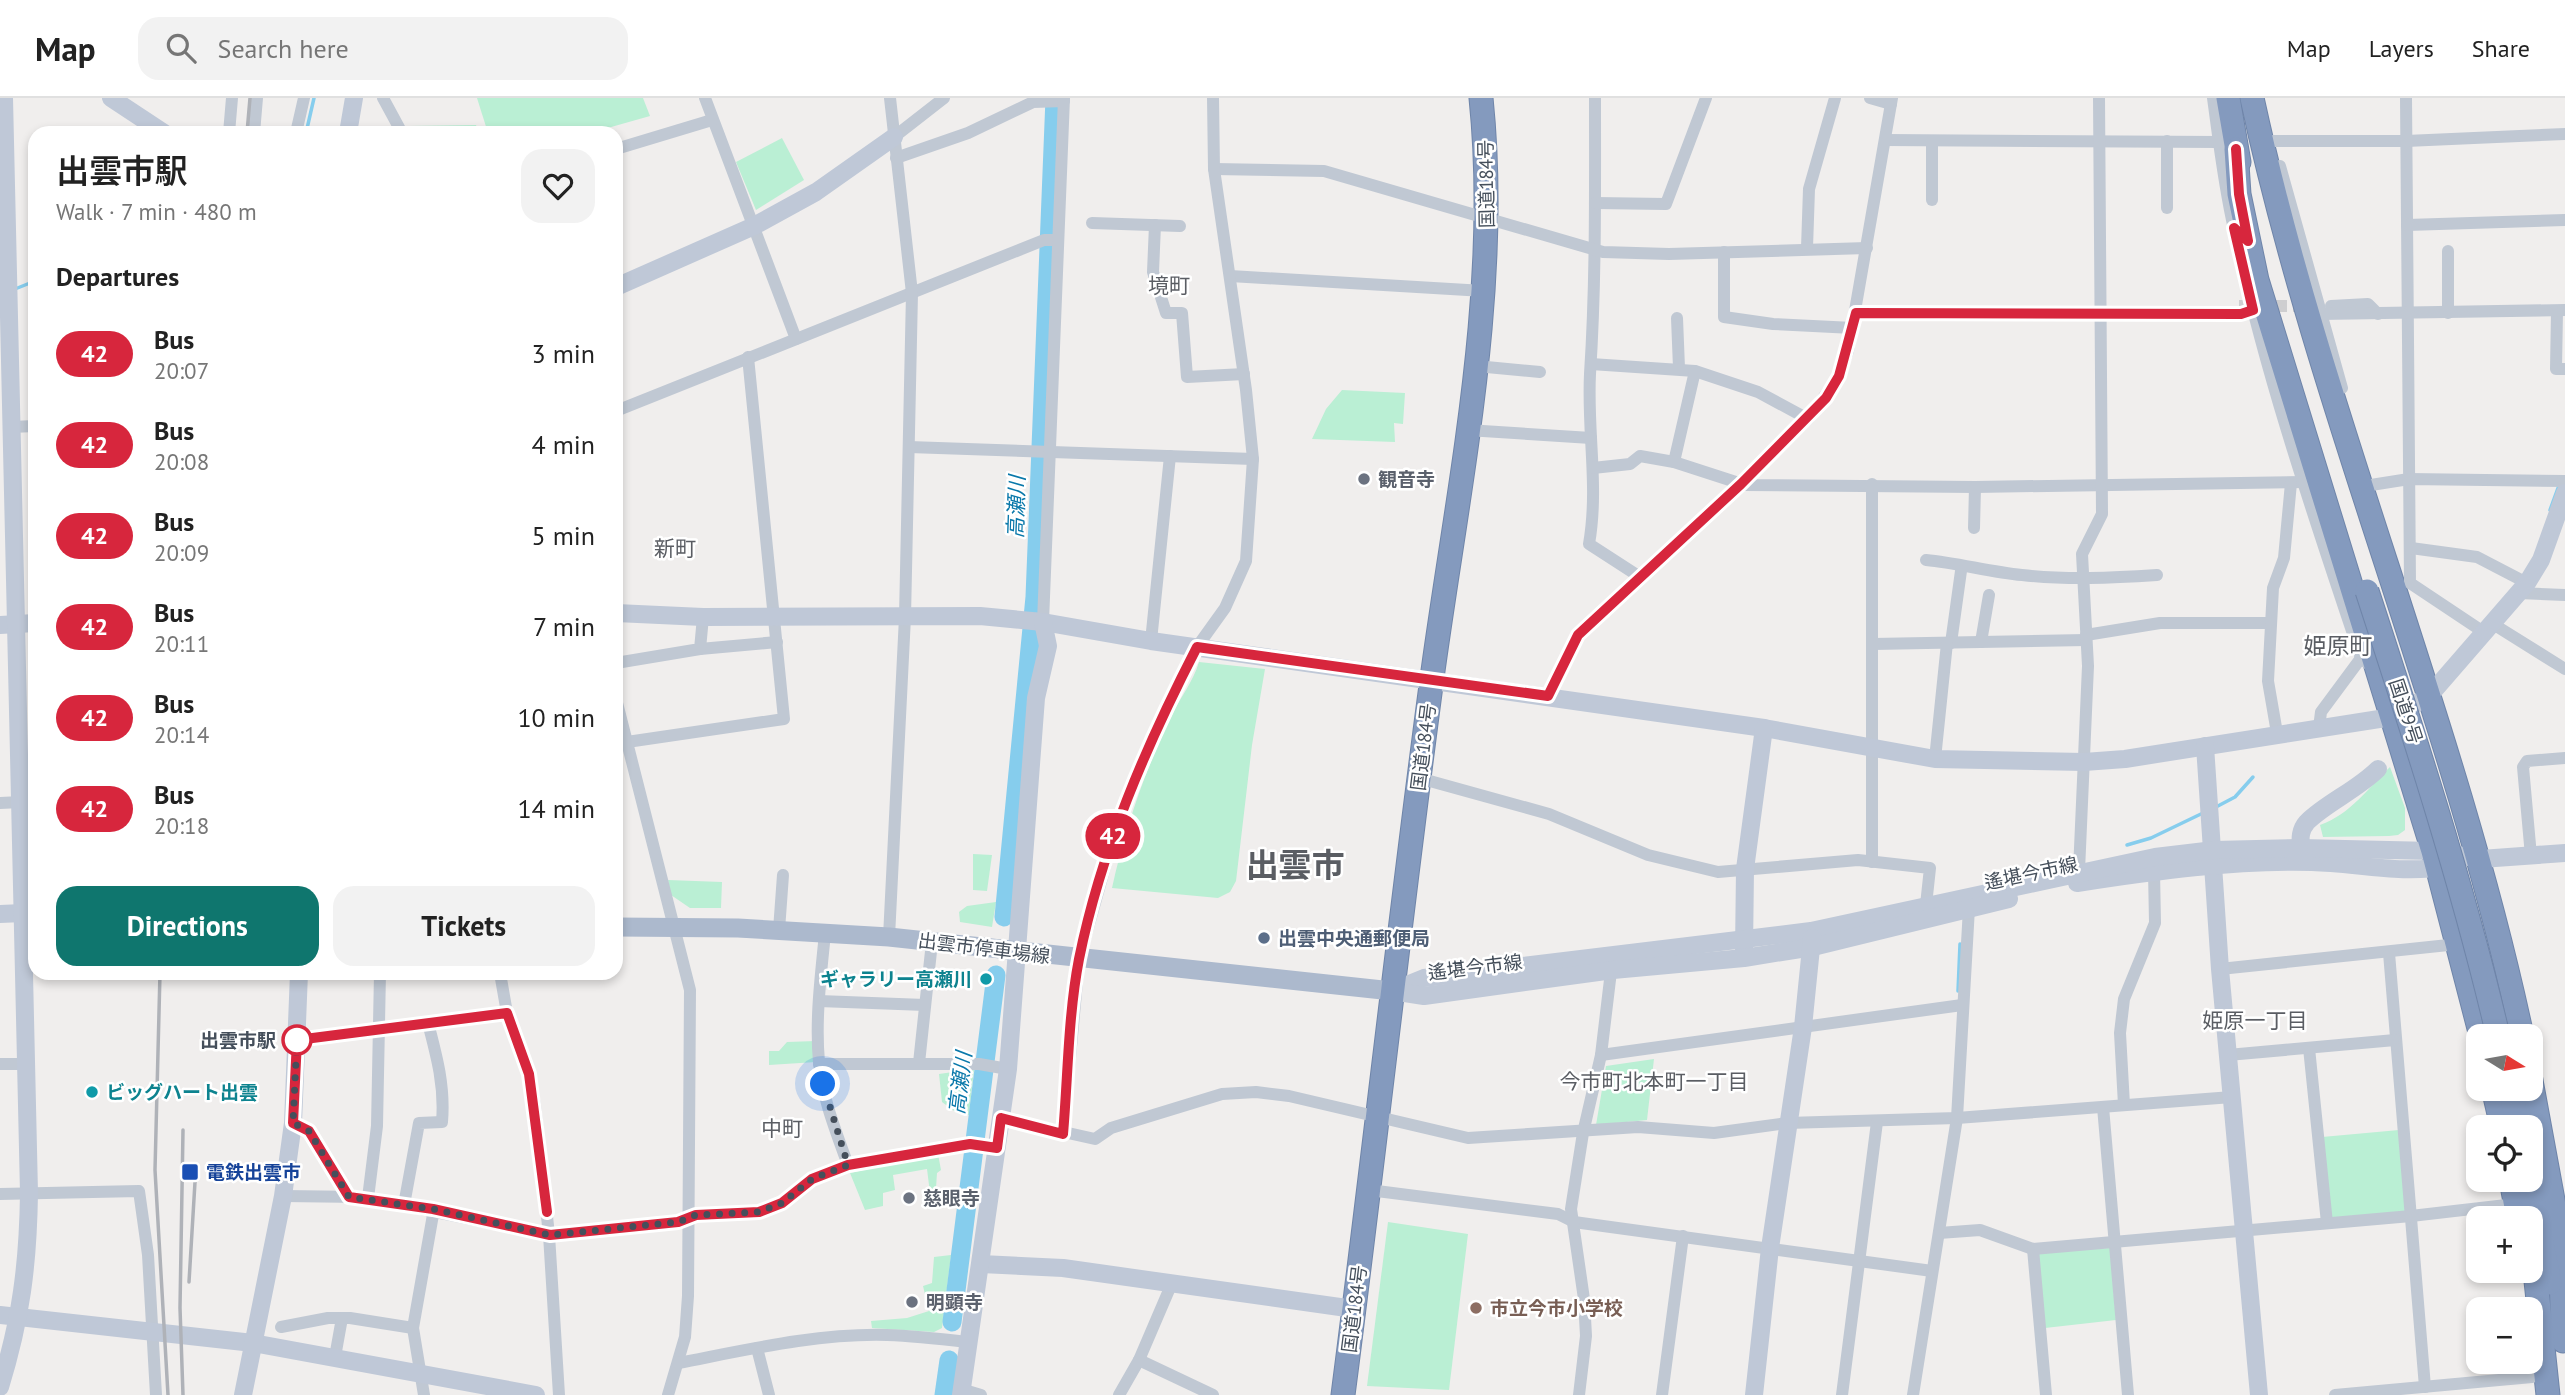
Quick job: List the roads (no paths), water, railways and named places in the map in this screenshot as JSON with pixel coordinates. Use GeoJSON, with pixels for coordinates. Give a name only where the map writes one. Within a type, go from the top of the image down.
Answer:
{"type":"FeatureCollection","features":[{"type":"Feature","properties":{"kind":"highway","name":"国道184号"},"geometry":{"type":"LineString","coordinates":[[1343,1395],[1419,778],[1484,291],[1488,164],[1481,98]]}},
{"type":"Feature","properties":{"kind":"highway","name":"国道9号"},"geometry":{"type":"LineString","coordinates":[[2228,98],[2228,145],[2260,256],[2443,826],[2472,926],[2491,1024]]}},
{"type":"Feature","properties":{"kind":"highway","name":"国道9号"},"geometry":{"type":"LineString","coordinates":[[2238,98],[2259,222],[2281,317]]}},
{"type":"Feature","properties":{"kind":"highway"},"geometry":{"type":"LineString","coordinates":[[2252,98],[2288,218],[2323,366],[2481,859],[2519,1024]]}},
{"type":"Feature","properties":{"kind":"highway"},"geometry":{"type":"LineString","coordinates":[[2228,145],[2239,194],[2241,234],[2287,405],[2337,542],[2369,664],[2392,717],[2458,944],[2489,1024]]}},
{"type":"Feature","properties":{"kind":"highway"},"geometry":{"type":"LineString","coordinates":[[2535,1101],[2560,1238],[2564,1351]]}},
{"type":"Feature","properties":{"kind":"highway"},"geometry":{"type":"LineString","coordinates":[[2531,1192],[2564,1351]]}},
{"type":"Feature","properties":{"kind":"highway"},"geometry":{"type":"LineString","coordinates":[[2527,1283],[2541,1387]]}},
{"type":"Feature","properties":{"kind":"highway"},"geometry":{"type":"LineString","coordinates":[[2533,1283],[2541,1387]]}},
{"type":"Feature","properties":{"kind":"main road","name":"出雲市停車場線"},"geometry":{"type":"LineString","coordinates":[[623,927],[779,930],[889,937],[1079,960],[1392,992]]}},
{"type":"Feature","properties":{"kind":"street"},"geometry":{"type":"LineString","coordinates":[[0,1387],[19,1318],[28,1263],[29,1193],[20,802],[8,624],[6,527],[11,427],[4,98]]}},
{"type":"Feature","properties":{"kind":"street"},"geometry":{"type":"LineString","coordinates":[[111,98],[153,126]]}},
{"type":"Feature","properties":{"kind":"street"},"geometry":{"type":"LineString","coordinates":[[230,126],[232,98]]}},
{"type":"Feature","properties":{"kind":"street"},"geometry":{"type":"LineString","coordinates":[[255,126],[257,98]]}},
{"type":"Feature","properties":{"kind":"street"},"geometry":{"type":"LineString","coordinates":[[298,126],[304,98]]}},
{"type":"Feature","properties":{"kind":"street"},"geometry":{"type":"LineString","coordinates":[[349,126],[354,98]]}},
{"type":"Feature","properties":{"kind":"street"},"geometry":{"type":"LineString","coordinates":[[383,98],[398,126]]}},
{"type":"Feature","properties":{"kind":"street"},"geometry":{"type":"LineString","coordinates":[[705,98],[796,339]]}},
{"type":"Feature","properties":{"kind":"street"},"geometry":{"type":"LineString","coordinates":[[889,937],[905,617],[912,293],[890,98]]}},
{"type":"Feature","properties":{"kind":"street"},"geometry":{"type":"LineString","coordinates":[[623,284],[754,226],[816,192],[944,98]]}},
{"type":"Feature","properties":{"kind":"street"},"geometry":{"type":"LineString","coordinates":[[1063,1134],[1079,960],[1114,835],[1157,726],[1197,647],[1225,608],[1246,561],[1253,459],[1244,374],[1214,169],[1213,98]]}},
{"type":"Feature","properties":{"kind":"street"},"geometry":{"type":"LineString","coordinates":[[1595,98],[1595,250],[1591,364],[1594,514],[1589,544],[1640,577]]}},
{"type":"Feature","properties":{"kind":"street"},"geometry":{"type":"LineString","coordinates":[[1595,203],[1666,204],[1706,98]]}},
{"type":"Feature","properties":{"kind":"street"},"geometry":{"type":"LineString","coordinates":[[1807,248],[1809,189],[1835,98]]}},
{"type":"Feature","properties":{"kind":"street"},"geometry":{"type":"LineString","coordinates":[[1548,696],[1578,635],[1808,419],[1839,376],[1856,313],[1892,101],[1870,98]]}},
{"type":"Feature","properties":{"kind":"street"},"geometry":{"type":"LineString","coordinates":[[2079,871],[2086,638],[2082,554],[2102,514],[2099,98]]}},
{"type":"Feature","properties":{"kind":"street"},"geometry":{"type":"LineString","coordinates":[[1885,140],[2100,140],[2228,145],[2213,98]]}},
{"type":"Feature","properties":{"kind":"street"},"geometry":{"type":"LineString","coordinates":[[2263,98],[2288,218],[2377,503],[2373,521]]}},
{"type":"Feature","properties":{"kind":"street"},"geometry":{"type":"LineString","coordinates":[[2406,98],[2410,583],[2565,669]]}},
{"type":"Feature","properties":{"kind":"street"},"geometry":{"type":"LineString","coordinates":[[896,158],[968,133],[1033,102],[1064,100],[1043,622],[1048,646],[1036,698],[1008,1069],[961,1392],[981,1395]]}},
{"type":"Feature","properties":{"kind":"street"},"geometry":{"type":"LineString","coordinates":[[623,147],[712,120]]}},
{"type":"Feature","properties":{"kind":"street"},"geometry":{"type":"LineString","coordinates":[[2273,141],[2406,141],[2565,134]]}},
{"type":"Feature","properties":{"kind":"street"},"geometry":{"type":"LineString","coordinates":[[1932,141],[1932,200]]}},
{"type":"Feature","properties":{"kind":"street"},"geometry":{"type":"LineString","coordinates":[[2167,141],[2167,208]]}},
{"type":"Feature","properties":{"kind":"street"},"geometry":{"type":"LineString","coordinates":[[1214,169],[1324,171],[1595,250],[1620,254],[1867,247]]}},
{"type":"Feature","properties":{"kind":"street"},"geometry":{"type":"LineString","coordinates":[[2407,225],[2565,220]]}},
{"type":"Feature","properties":{"kind":"street"},"geometry":{"type":"LineString","coordinates":[[1092,223],[1180,226]]}},
{"type":"Feature","properties":{"kind":"street"},"geometry":{"type":"LineString","coordinates":[[1156,225],[1153,272],[1166,313],[1182,313],[1187,377],[1244,374]]}},
{"type":"Feature","properties":{"kind":"street"},"geometry":{"type":"LineString","coordinates":[[2241,234],[2253,310],[2287,405],[2298,483],[2369,664],[2321,712],[2319,728]]}},
{"type":"Feature","properties":{"kind":"street"},"geometry":{"type":"LineString","coordinates":[[623,408],[1044,240],[1058,240]]}},
{"type":"Feature","properties":{"kind":"street"},"geometry":{"type":"LineString","coordinates":[[1724,251],[1724,317],[1773,324],[1853,328]]}},
{"type":"Feature","properties":{"kind":"street"},"geometry":{"type":"LineString","coordinates":[[2448,251],[2448,313]]}},
{"type":"Feature","properties":{"kind":"street"},"geometry":{"type":"LineString","coordinates":[[1230,276],[1484,291]]}},
{"type":"Feature","properties":{"kind":"street"},"geometry":{"type":"LineString","coordinates":[[2332,306],[2368,304],[2378,314]]}},
{"type":"Feature","properties":{"kind":"street"},"geometry":{"type":"LineString","coordinates":[[2198,313],[2206,305],[2239,306]]}},
{"type":"Feature","properties":{"kind":"street"},"geometry":{"type":"LineString","coordinates":[[1856,313],[2241,314],[2253,310]]}},
{"type":"Feature","properties":{"kind":"street"},"geometry":{"type":"LineString","coordinates":[[2320,314],[2561,311],[2556,369],[2565,369]]}},
{"type":"Feature","properties":{"kind":"street"},"geometry":{"type":"LineString","coordinates":[[1676,318],[1679,368]]}},
{"type":"Feature","properties":{"kind":"street"},"geometry":{"type":"LineString","coordinates":[[627,742],[784,719],[748,357]]}},
{"type":"Feature","properties":{"kind":"street"},"geometry":{"type":"LineString","coordinates":[[1591,364],[1679,368],[1695,372],[1758,392],[1808,419]]}},
{"type":"Feature","properties":{"kind":"street"},"geometry":{"type":"LineString","coordinates":[[1476,366],[1540,372]]}},
{"type":"Feature","properties":{"kind":"street"},"geometry":{"type":"LineString","coordinates":[[2323,366],[2340,383]]}},
{"type":"Feature","properties":{"kind":"street"},"geometry":{"type":"LineString","coordinates":[[1674,462],[1695,372]]}},
{"type":"Feature","properties":{"kind":"street"},"geometry":{"type":"LineString","coordinates":[[11,427],[28,426]]}},
{"type":"Feature","properties":{"kind":"street"},"geometry":{"type":"LineString","coordinates":[[1467,429],[1591,438]]}},
{"type":"Feature","properties":{"kind":"street"},"geometry":{"type":"LineString","coordinates":[[909,447],[1253,459]]}},
{"type":"Feature","properties":{"kind":"street"},"geometry":{"type":"LineString","coordinates":[[1151,641],[1170,456]]}},
{"type":"Feature","properties":{"kind":"street"},"geometry":{"type":"LineString","coordinates":[[1593,467],[1630,464],[1640,456],[1674,462],[1741,484],[1975,486],[2298,483]]}},
{"type":"Feature","properties":{"kind":"street"},"geometry":{"type":"LineString","coordinates":[[2371,485],[2409,479],[2565,481]]}},
{"type":"Feature","properties":{"kind":"street"},"geometry":{"type":"LineString","coordinates":[[2277,733],[2268,681],[2273,588],[2284,558],[2298,483]]}},
{"type":"Feature","properties":{"kind":"street"},"geometry":{"type":"LineString","coordinates":[[1872,484],[1872,862]]}},
{"type":"Feature","properties":{"kind":"street"},"geometry":{"type":"LineString","coordinates":[[1974,527],[1975,486]]}},
{"type":"Feature","properties":{"kind":"street"},"geometry":{"type":"LineString","coordinates":[[623,613],[703,618],[980,616],[1043,622],[1151,641],[1765,728],[1935,760],[2084,762],[2392,717],[2429,696],[2523,588],[2541,561],[2565,493]]}},
{"type":"Feature","properties":{"kind":"street"},"geometry":{"type":"LineString","coordinates":[[2317,526],[2337,542]]}},
{"type":"Feature","properties":{"kind":"street"},"geometry":{"type":"LineString","coordinates":[[2411,548],[2477,557],[2523,588],[2565,595]]}},
{"type":"Feature","properties":{"kind":"street"},"geometry":{"type":"LineString","coordinates":[[1926,560],[2020,575],[2083,579],[2157,575]]}},
{"type":"Feature","properties":{"kind":"street"},"geometry":{"type":"LineString","coordinates":[[1935,760],[1961,571]]}},
{"type":"Feature","properties":{"kind":"street"},"geometry":{"type":"LineString","coordinates":[[1981,642],[1989,595]]}},
{"type":"Feature","properties":{"kind":"street"},"geometry":{"type":"LineString","coordinates":[[700,649],[703,618]]}},
{"type":"Feature","properties":{"kind":"street"},"geometry":{"type":"LineString","coordinates":[[8,624],[28,623]]}},
{"type":"Feature","properties":{"kind":"street"},"geometry":{"type":"LineString","coordinates":[[1873,644],[2086,638],[2160,623],[2271,623]]}},
{"type":"Feature","properties":{"kind":"street"},"geometry":{"type":"LineString","coordinates":[[623,662],[700,649],[777,642]]}},
{"type":"Feature","properties":{"kind":"street"},"geometry":{"type":"LineString","coordinates":[[623,726],[690,990],[690,1218],[685,1337],[668,1395]]}},
{"type":"Feature","properties":{"kind":"street"},"geometry":{"type":"LineString","coordinates":[[1744,950],[1745,869],[1765,728]]}},
{"type":"Feature","properties":{"kind":"street"},"geometry":{"type":"LineString","coordinates":[[2205,746],[2215,859],[2220,968],[2259,1395]]}},
{"type":"Feature","properties":{"kind":"street"},"geometry":{"type":"LineString","coordinates":[[2531,856],[2523,767],[2527,761],[2565,758]]}},
{"type":"Feature","properties":{"kind":"street"},"geometry":{"type":"LineString","coordinates":[[2301,848],[2300,834],[2307,822],[2355,790],[2378,769]]}},
{"type":"Feature","properties":{"kind":"street"},"geometry":{"type":"LineString","coordinates":[[1419,778],[1549,814],[1648,855],[1718,872],[1812,863],[1872,862],[1930,868],[1926,905]]}},
{"type":"Feature","properties":{"kind":"street"},"geometry":{"type":"LineString","coordinates":[[0,803],[20,802]]}},
{"type":"Feature","properties":{"kind":"street","name":"遙堪今市線"},"geometry":{"type":"LineString","coordinates":[[1392,992],[1424,996],[1612,963],[1744,950],[1969,908],[2073,884],[2215,859],[2301,848],[2435,860]]}},
{"type":"Feature","properties":{"kind":"street","name":"遙堪今市線"},"geometry":{"type":"LineString","coordinates":[[1812,939],[1926,905],[2155,857],[2312,862],[2481,859],[2565,853]]}},
{"type":"Feature","properties":{"kind":"street"},"geometry":{"type":"LineString","coordinates":[[2124,1105],[2120,1033],[2124,999],[2155,923],[2154,871]]}},
{"type":"Feature","properties":{"kind":"street"},"geometry":{"type":"LineString","coordinates":[[779,930],[783,875]]}},
{"type":"Feature","properties":{"kind":"street"},"geometry":{"type":"LineString","coordinates":[[1913,1395],[1957,1118],[1969,908]]}},
{"type":"Feature","properties":{"kind":"street"},"geometry":{"type":"LineString","coordinates":[[0,914],[23,914]]}},
{"type":"Feature","properties":{"kind":"street"},"geometry":{"type":"LineString","coordinates":[[825,933],[819,1001],[819,1063],[827,1105],[848,1165]]}},
{"type":"Feature","properties":{"kind":"street"},"geometry":{"type":"LineString","coordinates":[[1754,1395],[1770,1248],[1803,1027],[1812,939]]}},
{"type":"Feature","properties":{"kind":"street"},"geometry":{"type":"LineString","coordinates":[[919,1063],[932,942]]}},
{"type":"Feature","properties":{"kind":"street"},"geometry":{"type":"LineString","coordinates":[[2220,968],[2458,944]]}},
{"type":"Feature","properties":{"kind":"street"},"geometry":{"type":"LineString","coordinates":[[2389,953],[2425,1387]]}},
{"type":"Feature","properties":{"kind":"street"},"geometry":{"type":"LineString","coordinates":[[1579,1395],[1586,1336],[1571,1209],[1583,1133],[1601,1055],[1612,963]]}},
{"type":"Feature","properties":{"kind":"street"},"geometry":{"type":"LineString","coordinates":[[243,1395],[283,1196],[293,1123],[299,980]]}},
{"type":"Feature","properties":{"kind":"street"},"geometry":{"type":"LineString","coordinates":[[368,1198],[377,1126],[380,980]]}},
{"type":"Feature","properties":{"kind":"street"},"geometry":{"type":"LineString","coordinates":[[501,980],[507,1013],[529,1074],[550,1235],[559,1395]]}},
{"type":"Feature","properties":{"kind":"street"},"geometry":{"type":"LineString","coordinates":[[819,1001],[925,1005]]}},
{"type":"Feature","properties":{"kind":"street"},"geometry":{"type":"LineString","coordinates":[[1601,1055],[1962,1005]]}},
{"type":"Feature","properties":{"kind":"street"},"geometry":{"type":"LineString","coordinates":[[297,1040],[507,1013]]}},
{"type":"Feature","properties":{"kind":"street"},"geometry":{"type":"LineString","coordinates":[[404,1205],[419,1123],[442,1122],[444,1100],[441,1070],[428,1023]]}},
{"type":"Feature","properties":{"kind":"street"},"geometry":{"type":"LineString","coordinates":[[2228,1055],[2395,1040]]}},
{"type":"Feature","properties":{"kind":"street"},"geometry":{"type":"LineString","coordinates":[[2309,1048],[2327,1223]]}},
{"type":"Feature","properties":{"kind":"street"},"geometry":{"type":"LineString","coordinates":[[819,1063],[979,1064],[1008,1069]]}},
{"type":"Feature","properties":{"kind":"street"},"geometry":{"type":"LineString","coordinates":[[0,1064],[27,1064]]}},
{"type":"Feature","properties":{"kind":"street"},"geometry":{"type":"LineString","coordinates":[[1001,1118],[1095,1139],[1111,1128],[1222,1094],[1256,1092],[1289,1096],[1468,1138],[1583,1133],[1638,1127],[1714,1133],[1787,1122],[1877,1122],[1957,1118],[2232,1097]]}},
{"type":"Feature","properties":{"kind":"street"},"geometry":{"type":"LineString","coordinates":[[2104,1107],[2113,1241],[2128,1395]]}},
{"type":"Feature","properties":{"kind":"street"},"geometry":{"type":"LineString","coordinates":[[1842,1395],[1877,1122]]}},
{"type":"Feature","properties":{"kind":"street"},"geometry":{"type":"LineString","coordinates":[[293,1123],[309,1131],[349,1197]]}},
{"type":"Feature","properties":{"kind":"street"},"geometry":{"type":"LineString","coordinates":[[283,1196],[368,1198],[433,1209],[550,1235],[690,1218],[696,1215],[759,1212],[782,1203],[812,1179],[848,1165],[970,1144],[997,1148]]}},
{"type":"Feature","properties":{"kind":"street"},"geometry":{"type":"LineString","coordinates":[[1369,1190],[1558,1214],[1574,1222],[1932,1272]]}},
{"type":"Feature","properties":{"kind":"street"},"geometry":{"type":"LineString","coordinates":[[0,1194],[139,1191],[148,1255],[156,1395]]}},
{"type":"Feature","properties":{"kind":"street"},"geometry":{"type":"LineString","coordinates":[[424,1395],[413,1328],[433,1209]]}},
{"type":"Feature","properties":{"kind":"street"},"geometry":{"type":"LineString","coordinates":[[1939,1233],[1980,1230],[2033,1249],[2411,1216],[2466,1214]]}},
{"type":"Feature","properties":{"kind":"street"},"geometry":{"type":"LineString","coordinates":[[1662,1395],[1683,1236]]}},
{"type":"Feature","properties":{"kind":"street"},"geometry":{"type":"LineString","coordinates":[[2033,1249],[2046,1395]]}},
{"type":"Feature","properties":{"kind":"street"},"geometry":{"type":"LineString","coordinates":[[981,1264],[1063,1268],[1354,1309]]}},
{"type":"Feature","properties":{"kind":"street"},"geometry":{"type":"LineString","coordinates":[[1119,1395],[1139,1360],[1172,1283]]}},
{"type":"Feature","properties":{"kind":"street"},"geometry":{"type":"LineString","coordinates":[[0,1315],[253,1343],[536,1395]]}},
{"type":"Feature","properties":{"kind":"street"},"geometry":{"type":"LineString","coordinates":[[335,1357],[342,1318]]}},
{"type":"Feature","properties":{"kind":"street"},"geometry":{"type":"LineString","coordinates":[[281,1327],[342,1318],[413,1328]]}},
{"type":"Feature","properties":{"kind":"street"},"geometry":{"type":"LineString","coordinates":[[678,1363],[757,1348],[886,1335],[967,1342]]}},
{"type":"Feature","properties":{"kind":"street"},"geometry":{"type":"LineString","coordinates":[[757,1348],[769,1395]]}},
{"type":"Feature","properties":{"kind":"street"},"geometry":{"type":"LineString","coordinates":[[1139,1360],[1213,1395]]}},
{"type":"Feature","properties":{"kind":"street"},"geometry":{"type":"LineString","coordinates":[[2334,1395],[2425,1387],[2457,1390],[2541,1387]]}},
{"type":"Feature","properties":{"kind":"waterway"},"geometry":{"type":"LineString","coordinates":[[308,126],[314,98]]}},
{"type":"Feature","properties":{"kind":"waterway","name":"高瀬川"},"geometry":{"type":"LineString","coordinates":[[1004,917],[1035,597],[1055,98]]}},
{"type":"Feature","properties":{"kind":"waterway"},"geometry":{"type":"LineString","coordinates":[[15,289],[28,284]]}},
{"type":"Feature","properties":{"kind":"waterway"},"geometry":{"type":"LineString","coordinates":[[2550,510],[2558,488]]}},
{"type":"Feature","properties":{"kind":"waterway"},"geometry":{"type":"LineString","coordinates":[[2216,807],[2235,797],[2253,777]]}},
{"type":"Feature","properties":{"kind":"waterway"},"geometry":{"type":"LineString","coordinates":[[2127,845],[2151,838],[2203,813]]}},
{"type":"Feature","properties":{"kind":"waterway"},"geometry":{"type":"LineString","coordinates":[[1958,991],[1960,944]]}},
{"type":"Feature","properties":{"kind":"waterway","name":"高瀬川"},"geometry":{"type":"LineString","coordinates":[[952,1322],[996,975]]}},
{"type":"Feature","properties":{"kind":"waterway","name":"高瀬川"},"geometry":{"type":"LineString","coordinates":[[944,1395],[949,1360]]}},
{"type":"Feature","properties":{"kind":"tunnel"},"geometry":{"type":"LineString","coordinates":[[2239,306],[2308,306]]}},
{"type":"Feature","properties":{"kind":"railway"},"geometry":{"type":"LineString","coordinates":[[248,126],[250,98]]}},
{"type":"Feature","properties":{"kind":"railway"},"geometry":{"type":"LineString","coordinates":[[160,980],[155,1170],[168,1395]]}},
{"type":"Feature","properties":{"kind":"railway"},"geometry":{"type":"LineString","coordinates":[[183,1130],[180,1308],[183,1395]]}},
{"type":"Feature","properties":{"kind":"railway"},"geometry":{"type":"LineString","coordinates":[[189,1282],[195,1182]]}},
{"type":"Feature","properties":{"kind":"place","name":"観音寺"},"geometry":{"type":"Point","coordinates":[1364,479]}},
{"type":"Feature","properties":{"kind":"place","name":"出雲中央通郵便局"},"geometry":{"type":"Point","coordinates":[1264,938]}},
{"type":"Feature","properties":{"kind":"place","name":"ギャラリー高瀬川"},"geometry":{"type":"Point","coordinates":[986,979]}},
{"type":"Feature","properties":{"kind":"place","name":"出雲市駅"},"geometry":{"type":"Point","coordinates":[297,1040]}},
{"type":"Feature","properties":{"kind":"place","name":"ビッグハート出雲"},"geometry":{"type":"Point","coordinates":[92,1092]}},
{"type":"Feature","properties":{"kind":"place","name":"電鉄出雲市"},"geometry":{"type":"Point","coordinates":[190,1172]}},
{"type":"Feature","properties":{"kind":"place","name":"慈眼寺"},"geometry":{"type":"Point","coordinates":[909,1198]}},
{"type":"Feature","properties":{"kind":"place","name":"明顕寺"},"geometry":{"type":"Point","coordinates":[912,1302]}},
{"type":"Feature","properties":{"kind":"place","name":"市立今市小学校"},"geometry":{"type":"Point","coordinates":[1476,1308]}},
{"type":"Feature","properties":{"kind":"district","name":"境町"},"geometry":{"type":"Point","coordinates":[1169,285]}},
{"type":"Feature","properties":{"kind":"district","name":"新町"},"geometry":{"type":"Point","coordinates":[675,548]}},
{"type":"Feature","properties":{"kind":"district","name":"姫原町"},"geometry":{"type":"Point","coordinates":[2338,645]}},
{"type":"Feature","properties":{"kind":"district","name":"出雲市"},"geometry":{"type":"Point","coordinates":[1295,864]}},
{"type":"Feature","properties":{"kind":"district","name":"姫原一丁目"},"geometry":{"type":"Point","coordinates":[2255,1020]}},
{"type":"Feature","properties":{"kind":"district","name":"今市町北本町一丁目"},"geometry":{"type":"Point","coordinates":[1654,1081]}},
{"type":"Feature","properties":{"kind":"district","name":"中町"},"geometry":{"type":"Point","coordinates":[782,1128]}}]}
